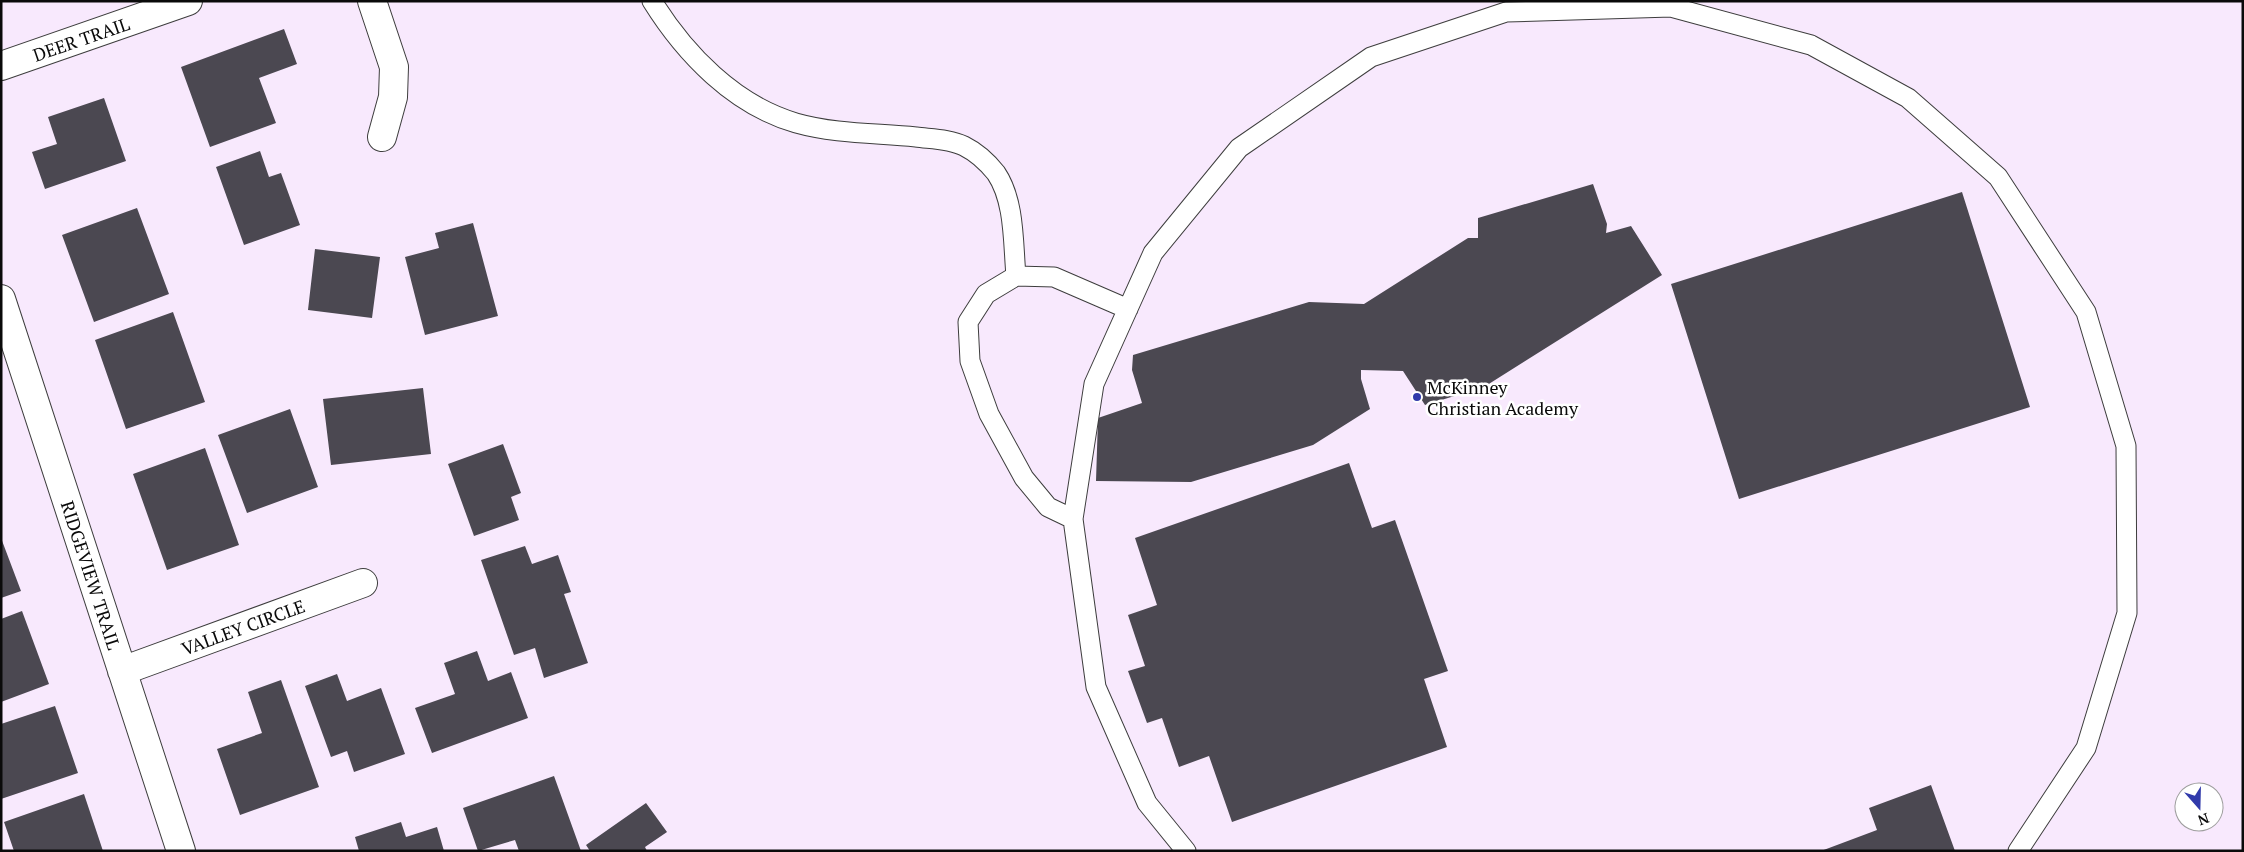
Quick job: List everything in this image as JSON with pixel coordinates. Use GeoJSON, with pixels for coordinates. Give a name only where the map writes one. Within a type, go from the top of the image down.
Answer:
{"type":"FeatureCollection","features":[{"type":"Feature","properties":{"kind":"street","name":"DEER TRAIL"},"geometry":{"type":"LineString","coordinates":[[1,66],[188,1]]}},
{"type":"Feature","properties":{"kind":"street"},"geometry":{"type":"LineString","coordinates":[[372,1],[394,67],[393,97],[382,138]]}},
{"type":"Feature","properties":{"kind":"street","name":"RIDGEVIEW TRAIL"},"geometry":{"type":"LineString","coordinates":[[1,299],[181,851]]}},
{"type":"Feature","properties":{"kind":"street","name":"VALLEY CIRCLE"},"geometry":{"type":"LineString","coordinates":[[122,671],[363,583]]}},
{"type":"Feature","properties":{"kind":"lane"},"geometry":{"type":"LineString","coordinates":[[652,1],[689,53],[718,80],[751,103],[794,122],[828,131],[940,140],[964,146],[980,157],[996,174],[1010,206],[1016,276]]}},
{"type":"Feature","properties":{"kind":"lane"},"geometry":{"type":"LineString","coordinates":[[1186,851],[1148,803],[1096,686],[1073,519],[1094,384],[1153,253],[1239,148],[1371,57],[1506,12],[1671,7],[1811,45],[1908,98],[1998,177],[2086,312],[2126,446],[2127,613],[2086,748],[2018,851]]}},
{"type":"Feature","properties":{"kind":"lane"},"geometry":{"type":"LineString","coordinates":[[1073,519],[1048,507],[1024,478],[989,414],[970,361],[968,322],[986,294],[1016,276],[1054,277],[1128,309]]}},
{"type":"Feature","properties":{"kind":"building"},"geometry":{"type":"Polygon","coordinates":[[[284,29],[297,64],[259,78],[276,123],[210,147],[181,67],[284,29]]]}},
{"type":"Feature","properties":{"kind":"building"},"geometry":{"type":"Polygon","coordinates":[[[104,98],[126,161],[45,189],[32,152],[57,144],[48,117],[104,98]]]}},
{"type":"Feature","properties":{"kind":"building"},"geometry":{"type":"Polygon","coordinates":[[[260,151],[269,177],[281,173],[300,225],[244,245],[216,167],[260,151]]]}},
{"type":"Feature","properties":{"kind":"building"},"geometry":{"type":"Polygon","coordinates":[[[1593,184],[1607,224],[1606,233],[1631,226],[1662,275],[1484,387],[1425,405],[1403,371],[1361,370],[1361,379],[1370,409],[1313,445],[1191,482],[1096,481],[1098,418],[1142,403],[1132,370],[1133,355],[1309,302],[1364,304],[1468,238],[1478,238],[1478,218],[1593,184]]]}},
{"type":"Feature","properties":{"kind":"building"},"geometry":{"type":"Polygon","coordinates":[[[1962,192],[2030,407],[1739,499],[1671,284],[1962,192]]]}},
{"type":"Feature","properties":{"kind":"building"},"geometry":{"type":"Polygon","coordinates":[[[137,208],[169,294],[94,322],[62,235],[137,208]]]}},
{"type":"Feature","properties":{"kind":"building"},"geometry":{"type":"Polygon","coordinates":[[[473,223],[498,316],[425,335],[405,257],[439,248],[435,233],[473,223]]]}},
{"type":"Feature","properties":{"kind":"building"},"geometry":{"type":"Polygon","coordinates":[[[315,249],[380,257],[372,318],[308,310],[315,249]]]}},
{"type":"Feature","properties":{"kind":"building"},"geometry":{"type":"Polygon","coordinates":[[[173,312],[205,402],[126,429],[95,340],[173,312]]]}},
{"type":"Feature","properties":{"kind":"building"},"geometry":{"type":"Polygon","coordinates":[[[423,388],[431,454],[331,465],[323,399],[423,388]]]}},
{"type":"Feature","properties":{"kind":"building"},"geometry":{"type":"Polygon","coordinates":[[[290,409],[318,487],[247,513],[218,435],[290,409]]]}},
{"type":"Feature","properties":{"kind":"building"},"geometry":{"type":"Polygon","coordinates":[[[503,444],[521,493],[511,497],[519,520],[474,536],[448,464],[503,444]]]}},
{"type":"Feature","properties":{"kind":"building"},"geometry":{"type":"Polygon","coordinates":[[[205,448],[239,545],[167,570],[133,474],[205,448]]]}},
{"type":"Feature","properties":{"kind":"building"},"geometry":{"type":"Polygon","coordinates":[[[1349,463],[1372,528],[1395,520],[1448,671],[1424,679],[1447,747],[1232,822],[1209,756],[1179,767],[1162,718],[1147,723],[1128,671],[1145,666],[1128,615],[1157,605],[1135,538],[1349,463]]]}},
{"type":"Feature","properties":{"kind":"building"},"geometry":{"type":"Polygon","coordinates":[[[1,538],[21,591],[1,598],[1,538]]]}},
{"type":"Feature","properties":{"kind":"building"},"geometry":{"type":"Polygon","coordinates":[[[525,546],[532,564],[558,555],[571,592],[564,594],[588,663],[544,678],[535,648],[514,655],[481,560],[525,546]]]}},
{"type":"Feature","properties":{"kind":"building"},"geometry":{"type":"Polygon","coordinates":[[[22,611],[49,684],[1,702],[1,619],[22,611]]]}},
{"type":"Feature","properties":{"kind":"building"},"geometry":{"type":"Polygon","coordinates":[[[477,651],[488,681],[511,672],[528,718],[432,753],[415,708],[455,694],[444,663],[477,651]]]}},
{"type":"Feature","properties":{"kind":"building"},"geometry":{"type":"Polygon","coordinates":[[[337,674],[347,701],[381,688],[405,754],[354,772],[347,751],[331,757],[305,686],[337,674]]]}},
{"type":"Feature","properties":{"kind":"building"},"geometry":{"type":"Polygon","coordinates":[[[281,680],[319,787],[240,815],[217,749],[262,733],[248,692],[281,680]]]}},
{"type":"Feature","properties":{"kind":"building"},"geometry":{"type":"Polygon","coordinates":[[[55,706],[78,773],[1,799],[1,724],[55,706]]]}},
{"type":"Feature","properties":{"kind":"building"},"geometry":{"type":"Polygon","coordinates":[[[554,776],[581,851],[519,851],[515,840],[478,851],[463,808],[554,776]]]}},
{"type":"Feature","properties":{"kind":"building"},"geometry":{"type":"Polygon","coordinates":[[[1931,785],[1955,851],[1821,851],[1877,830],[1869,808],[1931,785]]]}},
{"type":"Feature","properties":{"kind":"building"},"geometry":{"type":"Polygon","coordinates":[[[84,794],[103,851],[14,851],[4,822],[84,794]]]}},
{"type":"Feature","properties":{"kind":"building"},"geometry":{"type":"Polygon","coordinates":[[[646,803],[667,832],[645,847],[647,851],[590,851],[586,845],[646,803]]]}},
{"type":"Feature","properties":{"kind":"building"},"geometry":{"type":"Polygon","coordinates":[[[401,822],[406,837],[437,827],[444,851],[359,851],[355,837],[401,822]]]}},
{"type":"Feature","properties":{"kind":"place","name":"McKinney Christian Academy"},"geometry":{"type":"Point","coordinates":[1417,397]}}]}
